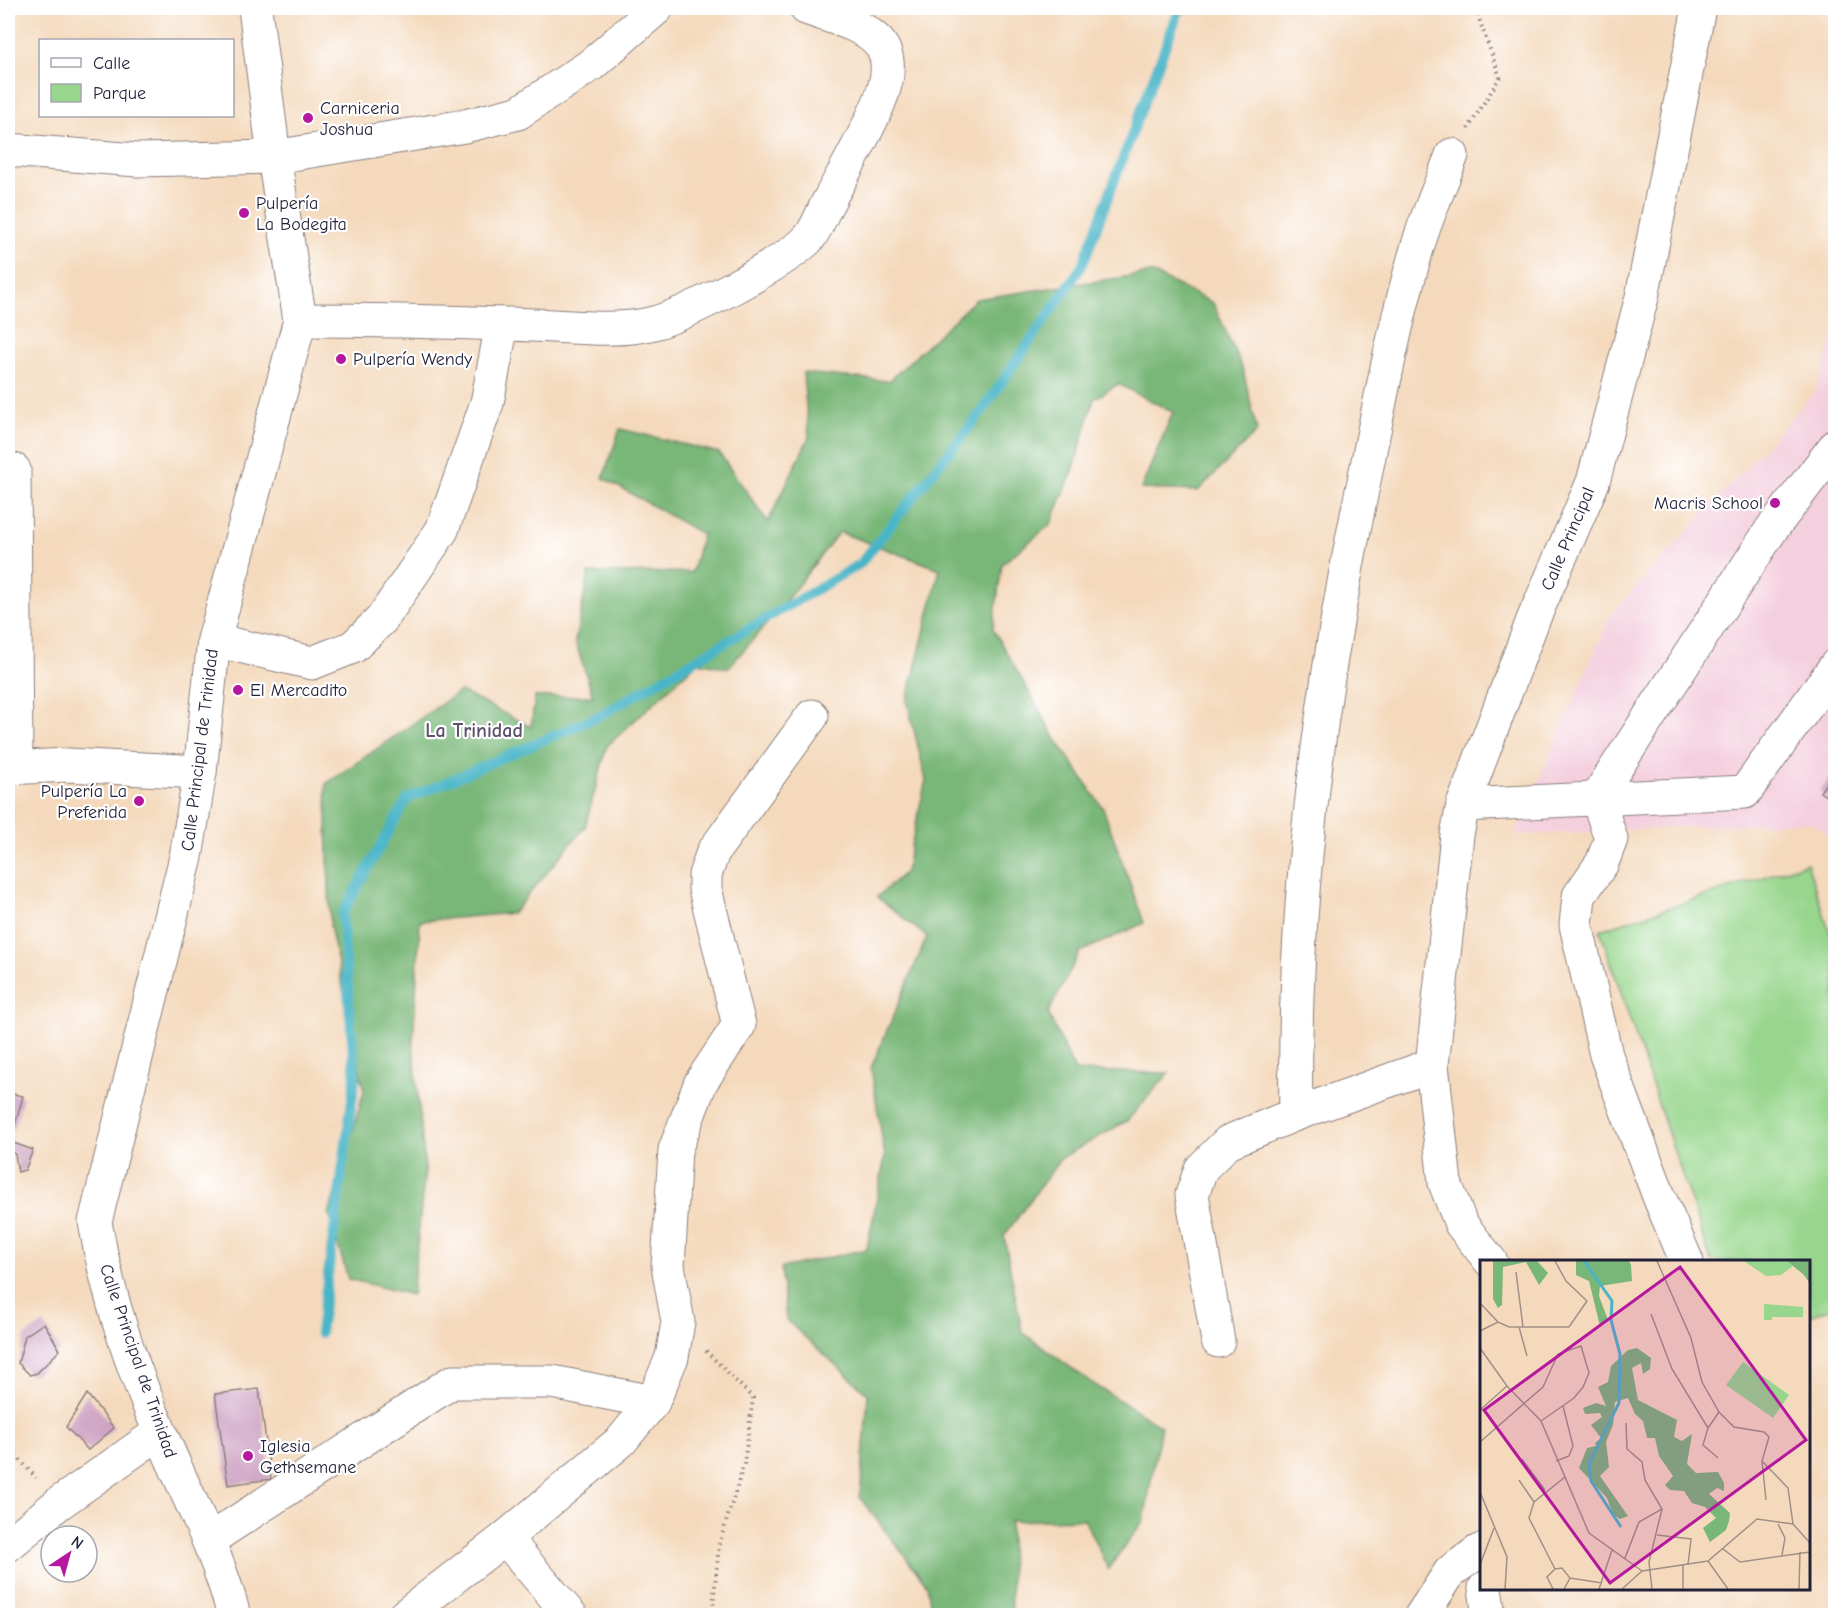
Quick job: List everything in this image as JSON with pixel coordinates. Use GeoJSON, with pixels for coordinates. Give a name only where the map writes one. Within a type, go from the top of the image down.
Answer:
{"type":"FeatureCollection","features":[{"type":"Feature","properties":{"kind":"street","name":"Calle Principal de Trinidad"},"geometry":{"type":"LineString","coordinates":[[234,1616],[209,1540],[160,1432],[103,1272],[95,1222],[186,857],[200,772],[214,639],[300,320],[274,157],[255,8]]}},
{"type":"Feature","properties":{"kind":"street"},"geometry":{"type":"LineString","coordinates":[[8,150],[137,159],[274,157],[465,126],[518,113],[591,65],[657,8]]}},
{"type":"Feature","properties":{"kind":"street"},"geometry":{"type":"LineString","coordinates":[[300,320],[610,327],[654,323],[764,271],[809,238],[871,121],[887,85],[888,59],[882,44],[868,31],[806,8]]}},
{"type":"Feature","properties":{"kind":"street","name":"Calle Principal"},"geometry":{"type":"LineString","coordinates":[[1489,1260],[1461,1224],[1445,1183],[1432,1065],[1457,835],[1463,805],[1533,620],[1593,482],[1642,297],[1700,8]]}},
{"type":"Feature","properties":{"kind":"street"},"geometry":{"type":"LineString","coordinates":[[1296,1114],[1295,1049],[1306,845],[1341,589],[1393,341],[1419,241],[1452,155]]}},
{"type":"Feature","properties":{"kind":"street"},"geometry":{"type":"LineString","coordinates":[[214,639],[312,663],[353,647],[382,619],[442,530],[487,403],[502,324]]}},
{"type":"Feature","properties":{"kind":"street"},"geometry":{"type":"LineString","coordinates":[[1597,797],[1771,530],[1836,445]]}},
{"type":"Feature","properties":{"kind":"street"},"geometry":{"type":"LineString","coordinates":[[14,470],[12,767],[68,765],[200,772]]}},
{"type":"Feature","properties":{"kind":"street"},"geometry":{"type":"LineString","coordinates":[[1463,805],[1744,792],[1836,665]]}},
{"type":"Feature","properties":{"kind":"street"},"geometry":{"type":"LineString","coordinates":[[404,1616],[505,1538],[621,1441],[653,1402],[672,1357],[678,1322],[668,1266],[675,1150],[701,1082],[739,1025],[705,889],[705,875],[713,852],[812,716]]}},
{"type":"Feature","properties":{"kind":"street"},"geometry":{"type":"LineString","coordinates":[[1597,797],[1611,839],[1602,863],[1579,896],[1576,925],[1606,1055],[1660,1199],[1686,1260]]}},
{"type":"Feature","properties":{"kind":"street"},"geometry":{"type":"LineString","coordinates":[[1218,1341],[1192,1195],[1201,1169],[1228,1142],[1296,1114],[1432,1065]]}},
{"type":"Feature","properties":{"kind":"street"},"geometry":{"type":"LineString","coordinates":[[209,1540],[453,1382],[552,1382],[653,1402]]}},
{"type":"Feature","properties":{"kind":"street"},"geometry":{"type":"LineString","coordinates":[[8,1545],[58,1504],[160,1432]]}},
{"type":"Feature","properties":{"kind":"street"},"geometry":{"type":"LineString","coordinates":[[505,1538],[571,1616]]}},
{"type":"Feature","properties":{"kind":"street"},"geometry":{"type":"LineString","coordinates":[[1421,1616],[1450,1572],[1480,1556]]}},
{"type":"Feature","properties":{"kind":"street"},"geometry":{"type":"LineString","coordinates":[[1485,1590],[1489,1616]]}},
{"type":"Feature","properties":{"kind":"path"},"geometry":{"type":"LineString","coordinates":[[1452,155],[1500,77],[1475,8]]}},
{"type":"Feature","properties":{"kind":"path"},"geometry":{"type":"LineString","coordinates":[[678,1322],[753,1398],[744,1464],[719,1545],[712,1616]]}},
{"type":"Feature","properties":{"kind":"path"},"geometry":{"type":"LineString","coordinates":[[8,1446],[58,1504]]}},
{"type":"Feature","properties":{"kind":"shaded area","name":"Macris School"},"geometry":{"type":"Polygon","coordinates":[[[1835,329],[1835,840],[1811,822],[1515,835],[1611,614],[1816,391],[1835,329]]]}},
{"type":"Feature","properties":{"kind":"green space"},"geometry":{"type":"Polygon","coordinates":[[[1152,273],[1213,303],[1243,370],[1257,431],[1198,491],[1141,489],[1173,412],[1118,384],[1094,399],[1073,471],[1051,524],[1002,564],[993,629],[1057,741],[1103,808],[1144,923],[1080,952],[1048,1013],[1075,1071],[1169,1073],[1127,1121],[1061,1158],[1004,1236],[1022,1332],[1092,1383],[1161,1426],[1144,1520],[1108,1569],[1084,1519],[1010,1521],[1011,1603],[1014,1615],[932,1615],[927,1585],[860,1498],[868,1394],[786,1320],[781,1268],[867,1249],[885,1157],[871,1068],[927,937],[877,897],[905,872],[926,780],[907,701],[940,569],[839,532],[778,611],[728,668],[698,662],[607,746],[585,827],[513,913],[420,921],[413,1043],[425,1169],[412,1295],[348,1279],[329,1214],[364,1091],[330,925],[326,784],[460,691],[531,727],[535,697],[593,696],[575,641],[589,573],[692,572],[702,534],[603,478],[620,429],[719,453],[768,522],[809,437],[803,373],[889,381],[976,299],[1152,273]]]}},
{"type":"Feature","properties":{"kind":"green space"},"geometry":{"type":"Polygon","coordinates":[[[1807,863],[1835,948],[1835,1307],[1810,1316],[1810,1260],[1711,1260],[1600,930],[1807,863]]]}},
{"type":"Feature","properties":{"kind":"building"},"geometry":{"type":"Polygon","coordinates":[[[1836,769],[1836,803],[1820,792],[1836,769]]]}},
{"type":"Feature","properties":{"kind":"building"},"geometry":{"type":"Polygon","coordinates":[[[8,1093],[23,1096],[14,1129],[8,1128],[8,1093]]]}},
{"type":"Feature","properties":{"kind":"building"},"geometry":{"type":"Polygon","coordinates":[[[8,1141],[33,1150],[25,1170],[18,1172],[15,1154],[8,1151],[8,1141]]]}},
{"type":"Feature","properties":{"kind":"building"},"geometry":{"type":"Polygon","coordinates":[[[44,1323],[60,1350],[37,1373],[30,1375],[18,1363],[25,1336],[44,1323]]]}},
{"type":"Feature","properties":{"kind":"building"},"geometry":{"type":"Polygon","coordinates":[[[259,1389],[271,1479],[228,1485],[215,1394],[259,1389]]]}},
{"type":"Feature","properties":{"kind":"building"},"geometry":{"type":"Polygon","coordinates":[[[87,1394],[114,1428],[88,1450],[66,1427],[87,1394]]]}},
{"type":"Feature","properties":{"kind":"waterway"},"geometry":{"type":"LineString","coordinates":[[320,1333],[355,1078],[342,914],[407,799],[599,716],[860,564],[982,411],[1082,266],[1178,13],[1183,8]]}},
{"type":"Feature","properties":{"kind":"place","name":"Carniceria Joshua"},"geometry":{"type":"Point","coordinates":[308,118]}},
{"type":"Feature","properties":{"kind":"place","name":"Pulpería La Bodegita"},"geometry":{"type":"Point","coordinates":[244,213]}},
{"type":"Feature","properties":{"kind":"place","name":"Pulpería Wendy"},"geometry":{"type":"Point","coordinates":[341,359]}},
{"type":"Feature","properties":{"kind":"place","name":"Macris School"},"geometry":{"type":"Point","coordinates":[1775,503]}},
{"type":"Feature","properties":{"kind":"place","name":"El Mercadito"},"geometry":{"type":"Point","coordinates":[238,690]}},
{"type":"Feature","properties":{"kind":"place","name":"Pulpería La Preferida"},"geometry":{"type":"Point","coordinates":[139,801]}},
{"type":"Feature","properties":{"kind":"place","name":"Iglesia Gethsemane"},"geometry":{"type":"Point","coordinates":[248,1456]}},
{"type":"Feature","properties":{"kind":"district","name":"La Trinidad"},"geometry":{"type":"Point","coordinates":[474,730]}}]}
